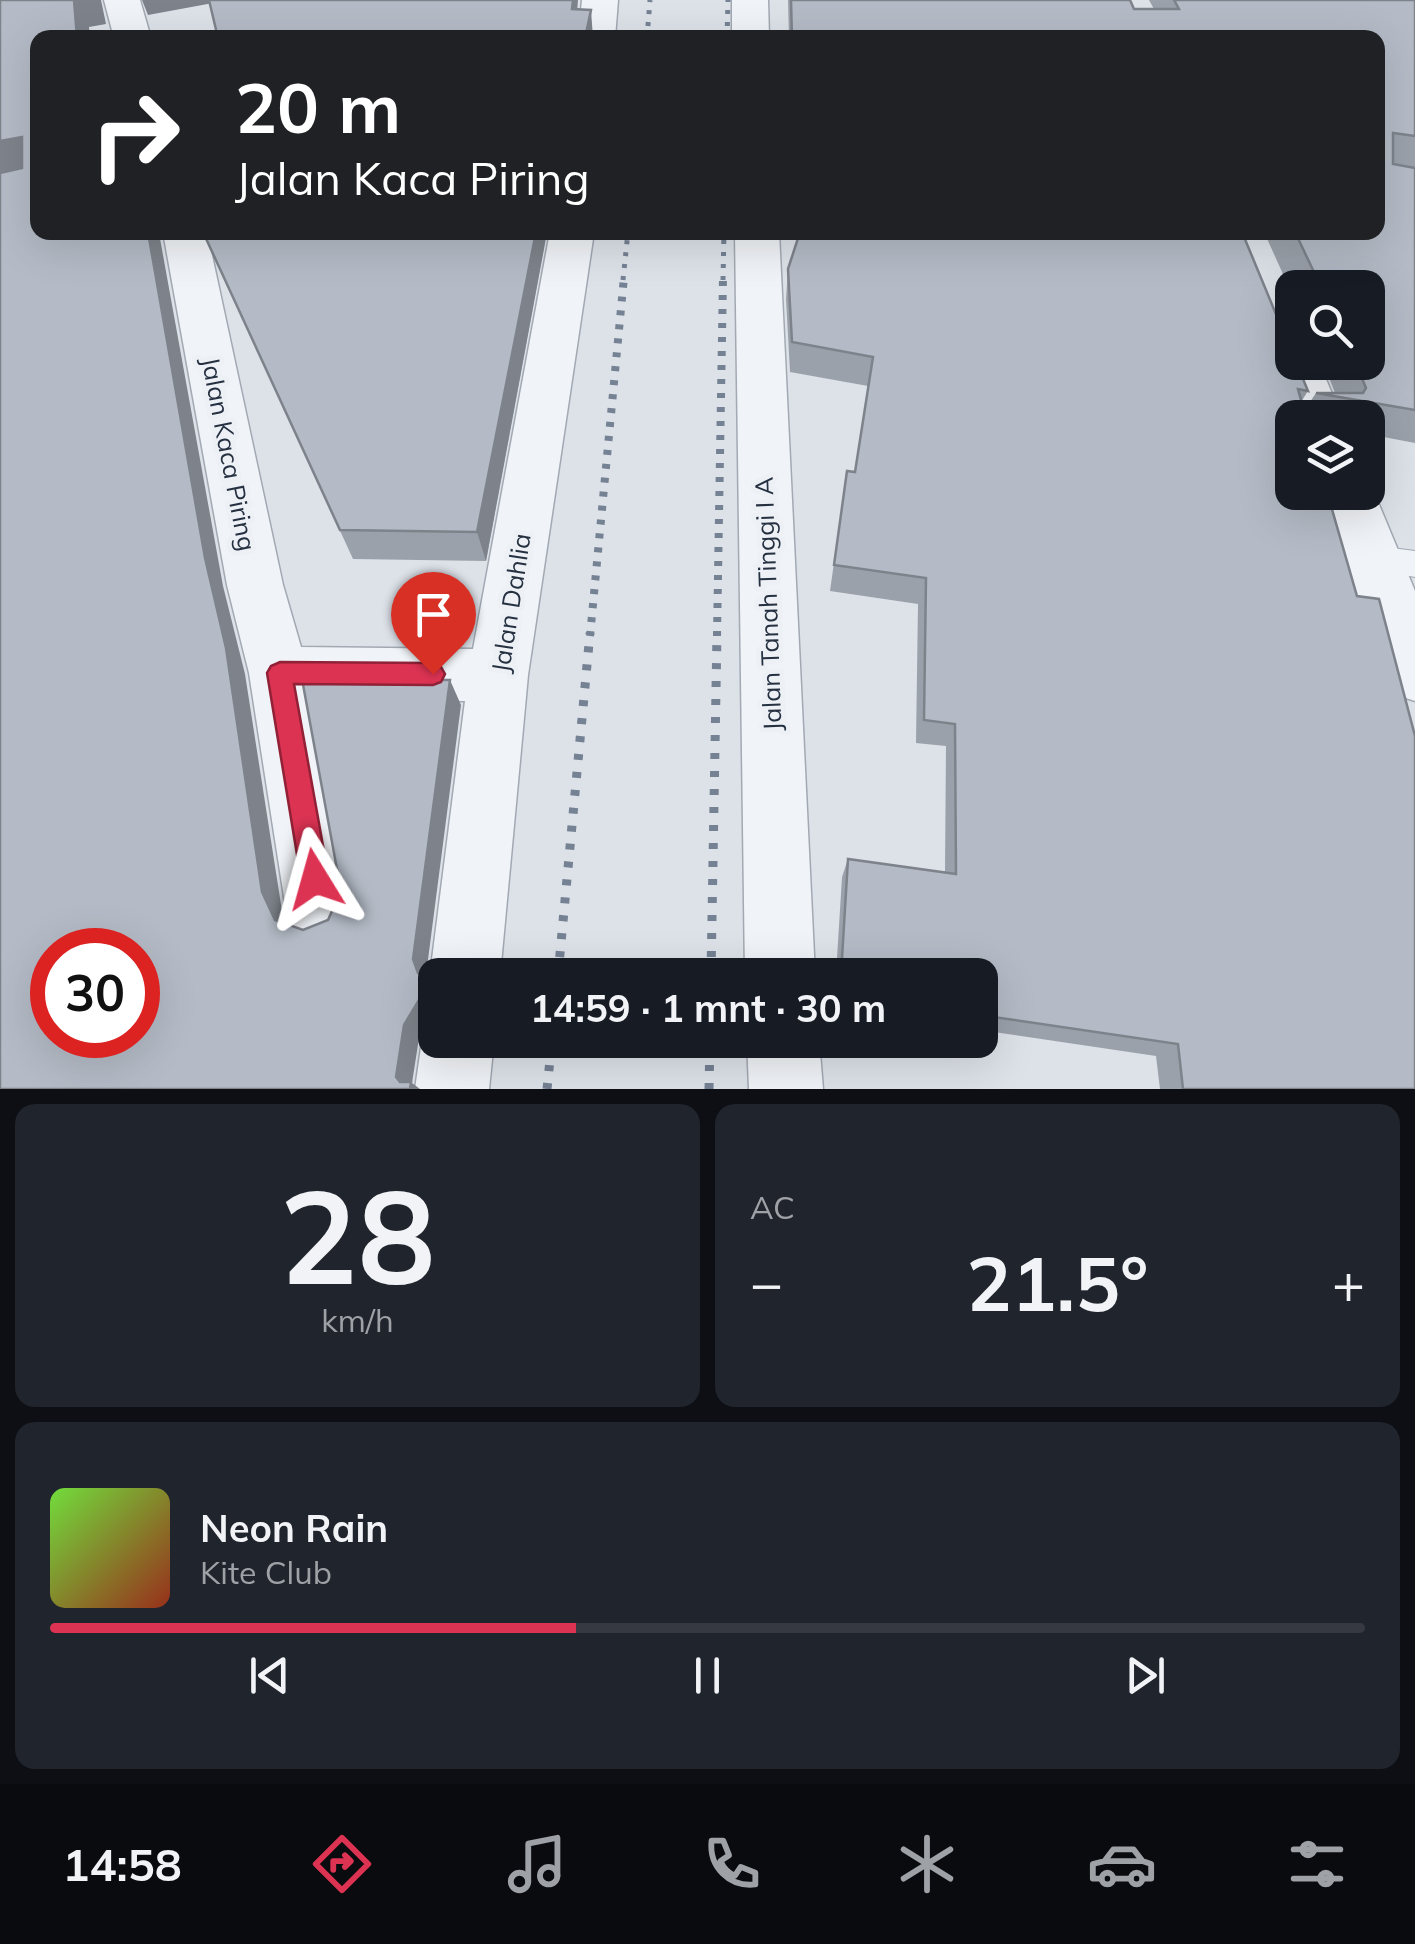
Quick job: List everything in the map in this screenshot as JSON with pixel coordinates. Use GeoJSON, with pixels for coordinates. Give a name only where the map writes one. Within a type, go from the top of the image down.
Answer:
{"type":"FeatureCollection","features":[{"type":"Feature","properties":{"kind":"street"},"geometry":{"type":"LineString","coordinates":[[122,0],[131,30]]}},
{"type":"Feature","properties":{"kind":"street"},"geometry":{"type":"LineString","coordinates":[[597,30],[600,0]]}},
{"type":"Feature","properties":{"kind":"street"},"geometry":{"type":"LineString","coordinates":[[750,0],[751,30]]}},
{"type":"Feature","properties":{"kind":"street","name":"Jalan Kaca Piring"},"geometry":{"type":"LineString","coordinates":[[187,240],[255,585],[280,673],[320,910]]}},
{"type":"Feature","properties":{"kind":"street","name":"Jalan Dahlia"},"geometry":{"type":"LineString","coordinates":[[467,958],[498,676],[571,240]]}},
{"type":"Feature","properties":{"kind":"street","name":"Jalan Tanah Tinggi I A"},"geometry":{"type":"LineString","coordinates":[[757,240],[779,958]]}},
{"type":"Feature","properties":{"kind":"street"},"geometry":{"type":"LineString","coordinates":[[1358,510],[1398,580],[1415,675]]}},
{"type":"Feature","properties":{"kind":"street"},"geometry":{"type":"LineString","coordinates":[[280,673],[471,674]]}},
{"type":"Feature","properties":{"kind":"street"},"geometry":{"type":"LineString","coordinates":[[452,1089],[456,1058]]}},
{"type":"Feature","properties":{"kind":"street"},"geometry":{"type":"LineString","coordinates":[[785,1058],[786,1089]]}},
{"type":"Feature","properties":{"kind":"building"},"geometry":{"type":"Polygon","coordinates":[[[0,0],[74,0],[76,30],[30,30],[30,240],[149,240],[205,558],[226,648],[262,892],[275,920],[303,930],[328,920],[341,891],[302,679],[450,680],[413,959],[418,973],[418,1002],[404,1025],[396,1077],[400,1082],[411,1082],[410,1089],[0,1089],[0,173],[22,168],[22,137],[0,141],[0,0]]]}},
{"type":"Feature","properties":{"kind":"building"},"geometry":{"type":"Polygon","coordinates":[[[209,0],[573,0],[572,9],[591,10],[587,30],[216,30],[209,0]]]}},
{"type":"Feature","properties":{"kind":"building"},"geometry":{"type":"Polygon","coordinates":[[[791,0],[1130,0],[1134,9],[1179,9],[1174,0],[1415,0],[1415,136],[1393,133],[1393,164],[1415,168],[1415,410],[1385,405],[1385,400],[1316,393],[1363,393],[1366,388],[1363,380],[1385,380],[1385,270],[1313,270],[1299,240],[1385,240],[1385,30],[792,30],[791,0]]]}},
{"type":"Feature","properties":{"kind":"building"},"geometry":{"type":"Polygon","coordinates":[[[207,240],[534,240],[477,532],[340,530],[207,240]]]}},
{"type":"Feature","properties":{"kind":"building"},"geometry":{"type":"Polygon","coordinates":[[[797,240],[1245,240],[1275,312],[1275,380],[1303,380],[1308,391],[1298,389],[1301,400],[1275,400],[1275,510],[1332,510],[1357,596],[1379,599],[1415,736],[1415,1089],[1183,1089],[1178,1044],[998,1018],[998,958],[842,958],[848,859],[956,874],[955,724],[924,720],[926,578],[834,565],[847,471],[855,472],[873,357],[792,342],[788,269],[797,240]]]}},
{"type":"Feature","properties":{"kind":"railway"},"geometry":{"type":"LineString","coordinates":[[648,30],[650,0]]}},
{"type":"Feature","properties":{"kind":"railway"},"geometry":{"type":"LineString","coordinates":[[727,30],[728,0]]}},
{"type":"Feature","properties":{"kind":"railway"},"geometry":{"type":"LineString","coordinates":[[623,280],[627,240]]}},
{"type":"Feature","properties":{"kind":"railway"},"geometry":{"type":"LineString","coordinates":[[723,280],[724,240]]}},
{"type":"Feature","properties":{"kind":"railway"},"geometry":{"type":"LineString","coordinates":[[590,636],[624,277]]}},
{"type":"Feature","properties":{"kind":"railway"},"geometry":{"type":"LineString","coordinates":[[717,636],[723,277]]}},
{"type":"Feature","properties":{"kind":"railway"},"geometry":{"type":"LineString","coordinates":[[560,958],[590,633]]}},
{"type":"Feature","properties":{"kind":"railway"},"geometry":{"type":"LineString","coordinates":[[711,958],[717,633]]}},
{"type":"Feature","properties":{"kind":"railway"},"geometry":{"type":"LineString","coordinates":[[547,1089],[550,1058]]}},
{"type":"Feature","properties":{"kind":"railway"},"geometry":{"type":"LineString","coordinates":[[709,1089],[710,1058]]}},
{"type":"Feature","properties":{"kind":"route"},"geometry":{"type":"LineString","coordinates":[[315,879],[280,673],[433,674]]}}]}
